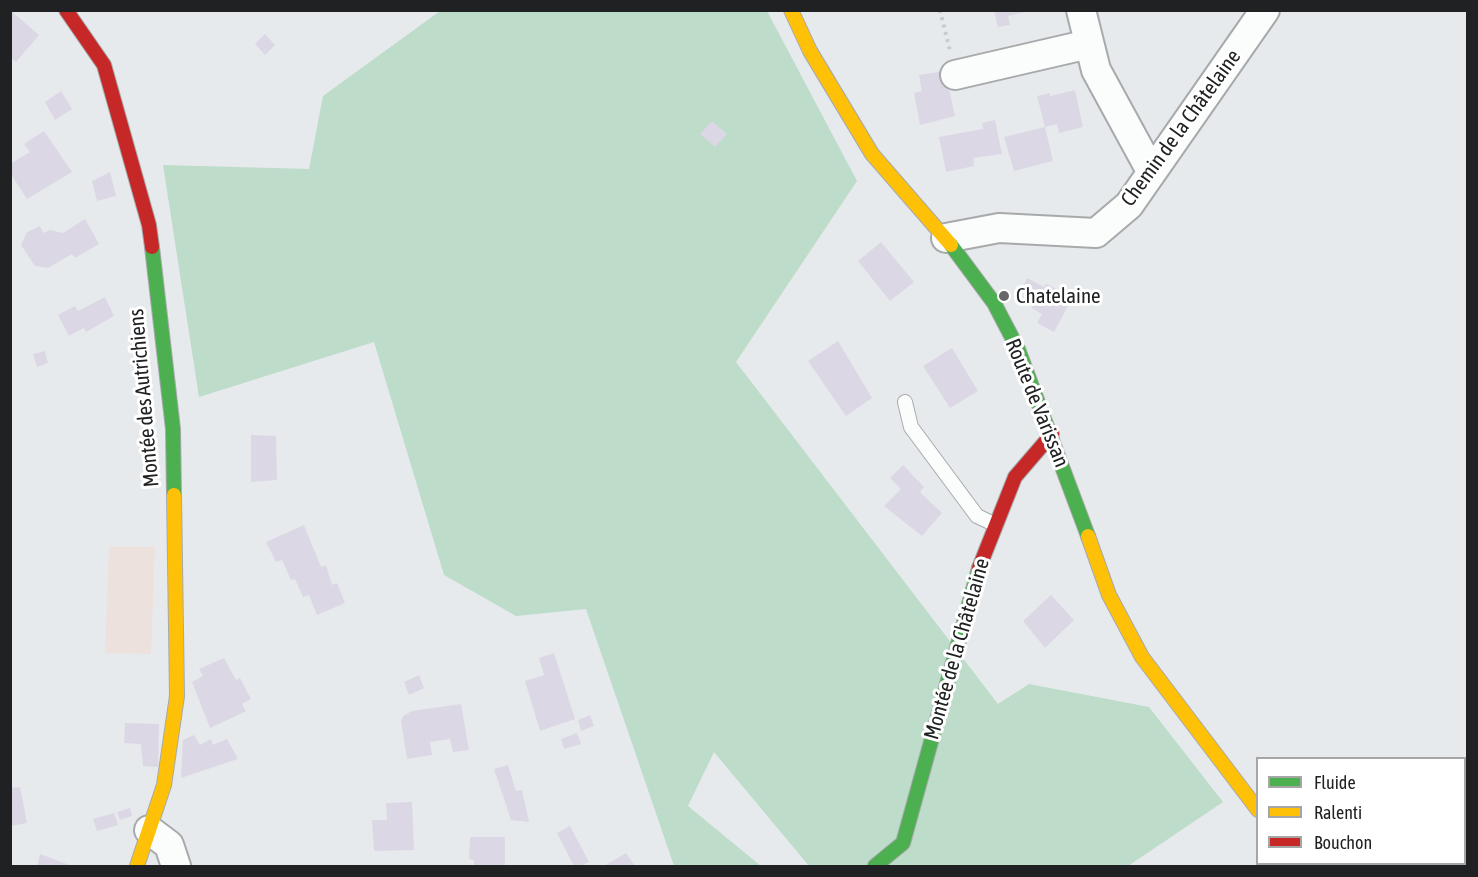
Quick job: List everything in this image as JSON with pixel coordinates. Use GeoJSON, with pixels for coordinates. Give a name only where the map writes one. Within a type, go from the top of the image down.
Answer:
{"type":"FeatureCollection","features":[{"type":"Feature","properties":{"kind":"street","name":"Montée des Autrichiens"},"geometry":{"type":"LineString","coordinates":[[66,10],[104,65],[149,225],[172,429],[177,696],[164,785],[137,867]]}},
{"type":"Feature","properties":{"kind":"street","name":"Route de Varissan"},"geometry":{"type":"LineString","coordinates":[[791,10],[810,51],[872,154],[946,238],[993,303],[1018,349],[1052,434],[1109,595],[1142,657],[1256,809]]}},
{"type":"Feature","properties":{"kind":"street"},"geometry":{"type":"LineString","coordinates":[[1081,10],[1096,70],[1151,171]]}},
{"type":"Feature","properties":{"kind":"street","name":"Chemin de la Châtelaine"},"geometry":{"type":"LineString","coordinates":[[946,238],[999,228],[1096,233],[1129,206],[1151,171],[1265,10]]}},
{"type":"Feature","properties":{"kind":"street"},"geometry":{"type":"LineString","coordinates":[[955,75],[1089,44]]}},
{"type":"Feature","properties":{"kind":"street","name":"Montée de la Châtelaine"},"geometry":{"type":"LineString","coordinates":[[874,867],[903,843],[972,585],[1015,477],[1052,434]]}},
{"type":"Feature","properties":{"kind":"street"},"geometry":{"type":"LineString","coordinates":[[149,830],[169,845],[176,867]]}},
{"type":"Feature","properties":{"kind":"lane"},"geometry":{"type":"LineString","coordinates":[[905,402],[911,426],[977,516],[996,525]]}},
{"type":"Feature","properties":{"kind":"path"},"geometry":{"type":"LineString","coordinates":[[940,10],[955,75]]}},
{"type":"Feature","properties":{"kind":"shaded area"},"geometry":{"type":"Polygon","coordinates":[[[109,547],[155,547],[151,654],[105,653],[109,547]]]}},
{"type":"Feature","properties":{"kind":"green space"},"geometry":{"type":"Polygon","coordinates":[[[440,11],[767,11],[857,181],[736,362],[998,704],[1029,684],[1149,707],[1223,802],[1128,866],[809,866],[714,752],[688,806],[761,866],[674,866],[586,609],[516,616],[444,575],[374,342],[199,397],[163,165],[309,169],[323,96],[440,11]]]}},
{"type":"Feature","properties":{"kind":"building"},"geometry":{"type":"Polygon","coordinates":[[[10,10],[39,35],[16,62],[10,57],[10,10]]]}},
{"type":"Feature","properties":{"kind":"building"},"geometry":{"type":"Polygon","coordinates":[[[994,10],[1030,11],[1008,16],[1010,25],[998,27],[994,10]]]}},
{"type":"Feature","properties":{"kind":"building"},"geometry":{"type":"Polygon","coordinates":[[[265,34],[275,45],[265,55],[255,44],[265,34]]]}},
{"type":"Feature","properties":{"kind":"building"},"geometry":{"type":"Polygon","coordinates":[[[945,71],[955,116],[920,125],[914,93],[922,91],[919,75],[945,71]]]}},
{"type":"Feature","properties":{"kind":"building"},"geometry":{"type":"Polygon","coordinates":[[[1075,90],[1083,127],[1059,133],[1057,124],[1045,127],[1037,96],[1050,93],[1050,96],[1075,90]]]}},
{"type":"Feature","properties":{"kind":"building"},"geometry":{"type":"Polygon","coordinates":[[[61,91],[72,109],[55,120],[45,102],[61,91]]]}},
{"type":"Feature","properties":{"kind":"building"},"geometry":{"type":"Polygon","coordinates":[[[995,120],[1002,154],[973,158],[974,166],[946,172],[939,137],[983,129],[982,123],[995,120]]]}},
{"type":"Feature","properties":{"kind":"building"},"geometry":{"type":"Polygon","coordinates":[[[712,121],[727,134],[715,147],[700,134],[712,121]]]}},
{"type":"Feature","properties":{"kind":"building"},"geometry":{"type":"Polygon","coordinates":[[[1045,127],[1053,161],[1014,171],[1004,137],[1045,127]]]}},
{"type":"Feature","properties":{"kind":"building"},"geometry":{"type":"Polygon","coordinates":[[[44,131],[72,172],[27,199],[10,173],[10,164],[30,152],[24,144],[44,131]]]}},
{"type":"Feature","properties":{"kind":"building"},"geometry":{"type":"Polygon","coordinates":[[[110,172],[116,196],[97,201],[92,181],[110,172]]]}},
{"type":"Feature","properties":{"kind":"building"},"geometry":{"type":"Polygon","coordinates":[[[85,219],[99,244],[75,258],[72,254],[48,268],[35,266],[21,245],[27,232],[40,226],[43,233],[50,230],[63,233],[85,219]]]}},
{"type":"Feature","properties":{"kind":"building"},"geometry":{"type":"Polygon","coordinates":[[[881,242],[914,282],[890,301],[858,261],[881,242]]]}},
{"type":"Feature","properties":{"kind":"building"},"geometry":{"type":"Polygon","coordinates":[[[1027,278],[1044,287],[1046,284],[1060,291],[1062,286],[1075,293],[1054,332],[1037,323],[1042,314],[1033,309],[1022,289],[1027,278]]]}},
{"type":"Feature","properties":{"kind":"building"},"geometry":{"type":"Polygon","coordinates":[[[105,297],[114,316],[86,332],[84,328],[69,336],[58,315],[75,306],[78,311],[105,297]]]}},
{"type":"Feature","properties":{"kind":"building"},"geometry":{"type":"Polygon","coordinates":[[[838,341],[872,398],[846,416],[808,361],[838,341]]]}},
{"type":"Feature","properties":{"kind":"building"},"geometry":{"type":"Polygon","coordinates":[[[952,348],[978,391],[950,408],[923,366],[952,348]]]}},
{"type":"Feature","properties":{"kind":"building"},"geometry":{"type":"Polygon","coordinates":[[[45,351],[48,363],[37,367],[33,354],[45,351]]]}},
{"type":"Feature","properties":{"kind":"building"},"geometry":{"type":"Polygon","coordinates":[[[251,435],[276,436],[277,480],[251,482],[251,435]]]}},
{"type":"Feature","properties":{"kind":"building"},"geometry":{"type":"Polygon","coordinates":[[[903,465],[924,487],[920,492],[942,513],[922,536],[884,506],[901,489],[890,478],[903,465]]]}},
{"type":"Feature","properties":{"kind":"building"},"geometry":{"type":"Polygon","coordinates":[[[304,525],[321,567],[326,565],[332,585],[337,583],[345,603],[317,615],[309,595],[303,597],[295,579],[291,580],[282,560],[276,562],[266,542],[304,525]]]}},
{"type":"Feature","properties":{"kind":"building"},"geometry":{"type":"Polygon","coordinates":[[[1051,595],[1074,620],[1045,648],[1023,621],[1051,595]]]}},
{"type":"Feature","properties":{"kind":"building"},"geometry":{"type":"Polygon","coordinates":[[[554,653],[575,719],[540,731],[525,681],[544,675],[539,658],[554,653]]]}},
{"type":"Feature","properties":{"kind":"building"},"geometry":{"type":"Polygon","coordinates":[[[224,658],[236,680],[240,678],[251,699],[242,704],[246,711],[210,728],[192,682],[203,676],[199,669],[224,658]]]}},
{"type":"Feature","properties":{"kind":"building"},"geometry":{"type":"Polygon","coordinates":[[[419,675],[424,688],[409,695],[404,682],[419,675]]]}},
{"type":"Feature","properties":{"kind":"building"},"geometry":{"type":"Polygon","coordinates":[[[461,704],[469,750],[453,752],[450,739],[430,742],[432,755],[407,759],[401,721],[403,716],[412,711],[461,704]]]}},
{"type":"Feature","properties":{"kind":"building"},"geometry":{"type":"Polygon","coordinates":[[[590,715],[594,726],[581,731],[578,720],[590,715]]]}},
{"type":"Feature","properties":{"kind":"building"},"geometry":{"type":"Polygon","coordinates":[[[125,723],[159,724],[158,767],[143,766],[141,744],[124,743],[125,723]]]}},
{"type":"Feature","properties":{"kind":"building"},"geometry":{"type":"Polygon","coordinates":[[[577,733],[581,744],[564,749],[561,739],[577,733]]]}},
{"type":"Feature","properties":{"kind":"building"},"geometry":{"type":"Polygon","coordinates":[[[194,735],[200,745],[211,739],[213,745],[227,739],[238,759],[181,778],[183,740],[194,735]]]}},
{"type":"Feature","properties":{"kind":"building"},"geometry":{"type":"Polygon","coordinates":[[[508,765],[516,791],[522,790],[529,822],[511,820],[494,769],[508,765]]]}},
{"type":"Feature","properties":{"kind":"building"},"geometry":{"type":"Polygon","coordinates":[[[20,787],[27,823],[10,826],[10,788],[20,787]]]}},
{"type":"Feature","properties":{"kind":"building"},"geometry":{"type":"Polygon","coordinates":[[[412,802],[414,850],[374,851],[372,820],[387,820],[386,803],[412,802]]]}},
{"type":"Feature","properties":{"kind":"building"},"geometry":{"type":"Polygon","coordinates":[[[130,808],[132,816],[120,820],[117,812],[130,808]]]}},
{"type":"Feature","properties":{"kind":"building"},"geometry":{"type":"Polygon","coordinates":[[[114,813],[118,825],[97,831],[93,819],[114,813]]]}},
{"type":"Feature","properties":{"kind":"building"},"geometry":{"type":"Polygon","coordinates":[[[570,826],[589,862],[580,866],[574,866],[557,833],[570,826]]]}},
{"type":"Feature","properties":{"kind":"building"},"geometry":{"type":"Polygon","coordinates":[[[470,837],[505,837],[505,866],[474,866],[474,860],[469,859],[470,837]]]}},
{"type":"Feature","properties":{"kind":"building"},"geometry":{"type":"Polygon","coordinates":[[[626,853],[635,866],[604,866],[626,853]]]}},
{"type":"Feature","properties":{"kind":"building"},"geometry":{"type":"Polygon","coordinates":[[[40,854],[72,866],[37,866],[40,854]]]}},
{"type":"Feature","properties":{"kind":"traffic: fast"},"geometry":{"type":"LineString","coordinates":[[951,245],[994,303],[1018,349],[1088,536]]}},
{"type":"Feature","properties":{"kind":"traffic: fast"},"geometry":{"type":"LineString","coordinates":[[152,247],[173,429],[174,495]]}},
{"type":"Feature","properties":{"kind":"traffic: fast"},"geometry":{"type":"LineString","coordinates":[[875,866],[903,843],[979,568]]}},
{"type":"Feature","properties":{"kind":"traffic: slow"},"geometry":{"type":"LineString","coordinates":[[791,10],[810,51],[872,154],[951,245]]}},
{"type":"Feature","properties":{"kind":"traffic: slow"},"geometry":{"type":"LineString","coordinates":[[137,866],[164,785],[177,696],[174,495]]}},
{"type":"Feature","properties":{"kind":"traffic: slow"},"geometry":{"type":"LineString","coordinates":[[1088,536],[1109,595],[1142,657],[1256,807]]}},
{"type":"Feature","properties":{"kind":"traffic: jam"},"geometry":{"type":"LineString","coordinates":[[66,10],[104,65],[149,225],[152,247]]}},
{"type":"Feature","properties":{"kind":"traffic: jam"},"geometry":{"type":"LineString","coordinates":[[979,568],[1015,477],[1052,434]]}},
{"type":"Feature","properties":{"kind":"place","name":"Chatelaine"},"geometry":{"type":"Point","coordinates":[1004,296]}}]}
